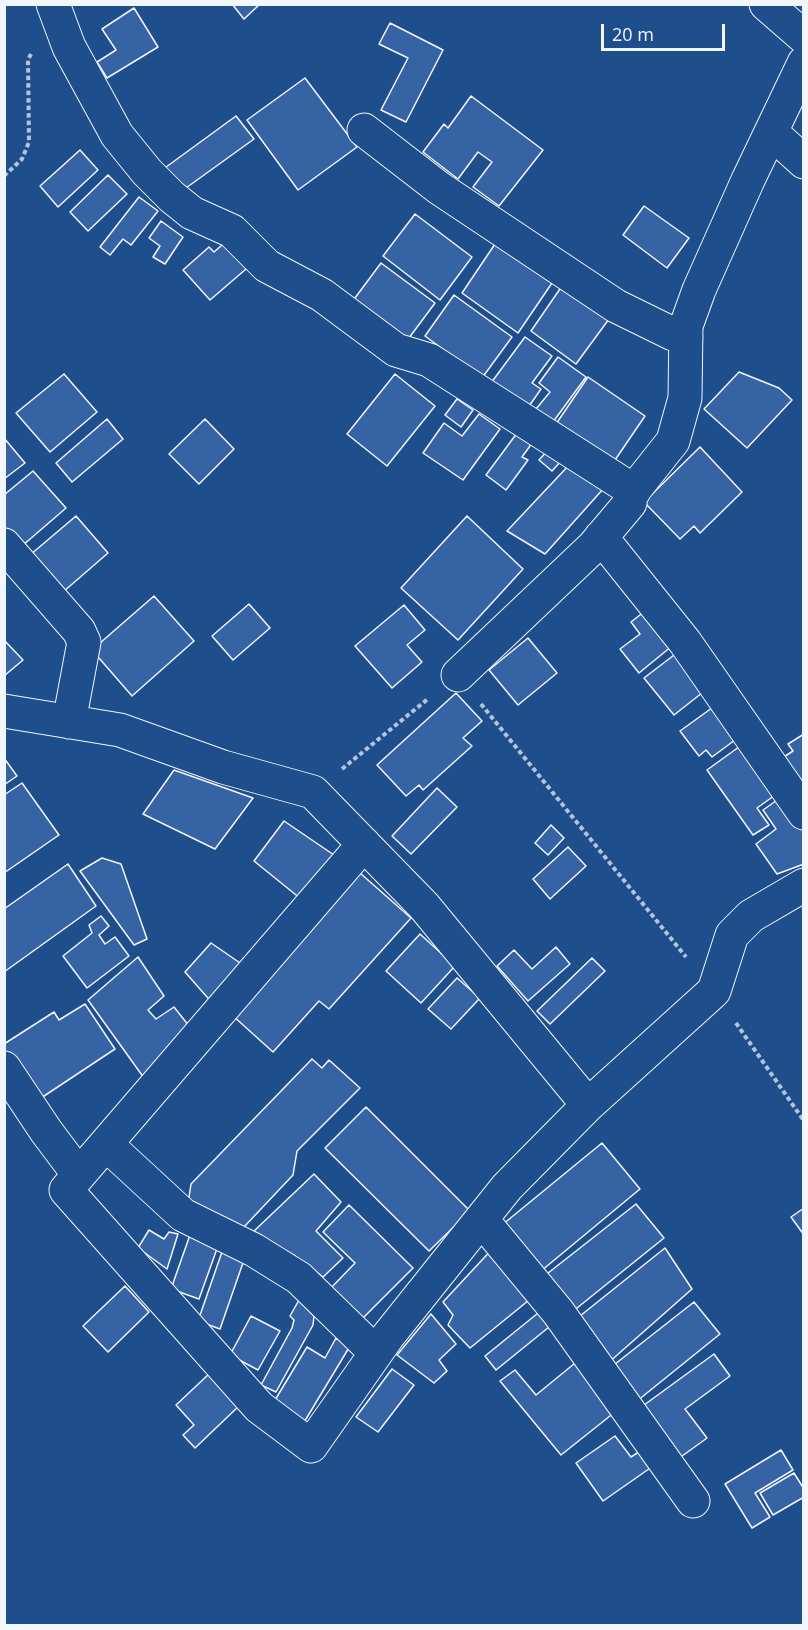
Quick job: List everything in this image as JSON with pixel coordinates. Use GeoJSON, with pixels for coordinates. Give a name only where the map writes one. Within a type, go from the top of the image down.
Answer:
{"type":"FeatureCollection","features":[{"type":"Feature","properties":{"kind":"street"},"geometry":{"type":"LineString","coordinates":[[766,4],[804,37]]}},
{"type":"Feature","properties":{"kind":"street"},"geometry":{"type":"LineString","coordinates":[[58,17],[69,47],[117,135],[147,172],[172,197],[192,213],[232,231],[267,266],[322,295],[396,350],[429,360],[634,491]]}},
{"type":"Feature","properties":{"kind":"street"},"geometry":{"type":"LineString","coordinates":[[458,675],[601,537],[630,503],[634,491],[673,441],[685,398],[686,326],[699,290],[804,63]]}},
{"type":"Feature","properties":{"kind":"street"},"geometry":{"type":"LineString","coordinates":[[364,129],[439,189],[616,306],[673,334],[686,337]]}},
{"type":"Feature","properties":{"kind":"street"},"geometry":{"type":"LineString","coordinates":[[772,133],[804,162]]}},
{"type":"Feature","properties":{"kind":"street"},"geometry":{"type":"LineString","coordinates":[[601,537],[685,642],[804,813]]}},
{"type":"Feature","properties":{"kind":"street"},"geometry":{"type":"LineString","coordinates":[[4,545],[79,631],[84,642],[69,722]]}},
{"type":"Feature","properties":{"kind":"street"},"geometry":{"type":"LineString","coordinates":[[4,711],[120,730],[224,767],[313,792],[424,906],[588,1105]]}},
{"type":"Feature","properties":{"kind":"street"},"geometry":{"type":"LineString","coordinates":[[364,844],[66,1190],[258,1407],[311,1446],[376,1353],[507,1187],[588,1105],[714,991],[732,935],[751,916],[804,885]]}},
{"type":"Feature","properties":{"kind":"street"},"geometry":{"type":"LineString","coordinates":[[4,1068],[79,1175]]}},
{"type":"Feature","properties":{"kind":"street"},"geometry":{"type":"LineString","coordinates":[[106,1144],[183,1215],[254,1250],[299,1278],[376,1353]]}},
{"type":"Feature","properties":{"kind":"street"},"geometry":{"type":"LineString","coordinates":[[482,1220],[558,1311],[693,1501]]}},
{"type":"Feature","properties":{"kind":"path"},"geometry":{"type":"LineString","coordinates":[[4,176],[22,159],[29,142],[28,60],[36,43],[58,17]]}},
{"type":"Feature","properties":{"kind":"path"},"geometry":{"type":"LineString","coordinates":[[313,792],[458,675],[714,991],[804,1121]]}},
{"type":"Feature","properties":{"kind":"building"},"geometry":{"type":"Polygon","coordinates":[[[232,4],[260,4],[244,19],[232,4]]]}},
{"type":"Feature","properties":{"kind":"building"},"geometry":{"type":"Polygon","coordinates":[[[134,8],[158,47],[107,78],[97,62],[116,50],[102,29],[134,8]]]}},
{"type":"Feature","properties":{"kind":"building"},"geometry":{"type":"Polygon","coordinates":[[[390,23],[443,50],[406,122],[381,110],[408,58],[379,44],[390,23]]]}},
{"type":"Feature","properties":{"kind":"building"},"geometry":{"type":"Polygon","coordinates":[[[305,78],[357,147],[298,190],[247,120],[305,78]]]}},
{"type":"Feature","properties":{"kind":"building"},"geometry":{"type":"Polygon","coordinates":[[[471,96],[543,150],[499,206],[473,187],[492,162],[478,152],[458,179],[423,152],[444,124],[448,128],[471,96]]]}},
{"type":"Feature","properties":{"kind":"building"},"geometry":{"type":"Polygon","coordinates":[[[236,116],[254,139],[179,193],[162,170],[236,116]]]}},
{"type":"Feature","properties":{"kind":"building"},"geometry":{"type":"Polygon","coordinates":[[[80,150],[98,170],[58,207],[40,186],[80,150]]]}},
{"type":"Feature","properties":{"kind":"building"},"geometry":{"type":"Polygon","coordinates":[[[108,175],[127,194],[88,231],[70,212],[108,175]]]}},
{"type":"Feature","properties":{"kind":"building"},"geometry":{"type":"Polygon","coordinates":[[[139,197],[158,211],[131,245],[123,239],[110,255],[100,247],[139,197]]]}},
{"type":"Feature","properties":{"kind":"building"},"geometry":{"type":"Polygon","coordinates":[[[644,206],[689,238],[667,268],[623,235],[644,206]]]}},
{"type":"Feature","properties":{"kind":"building"},"geometry":{"type":"Polygon","coordinates":[[[415,214],[472,257],[440,300],[383,256],[415,214]]]}},
{"type":"Feature","properties":{"kind":"building"},"geometry":{"type":"Polygon","coordinates":[[[161,221],[183,237],[165,264],[153,257],[160,246],[149,238],[161,221]]]}},
{"type":"Feature","properties":{"kind":"building"},"geometry":{"type":"Polygon","coordinates":[[[230,238],[253,263],[210,300],[183,270],[209,247],[214,252],[230,238]]]}},
{"type":"Feature","properties":{"kind":"building"},"geometry":{"type":"Polygon","coordinates":[[[495,244],[552,283],[518,333],[462,293],[495,244]]]}},
{"type":"Feature","properties":{"kind":"building"},"geometry":{"type":"Polygon","coordinates":[[[381,263],[435,303],[403,346],[349,306],[381,263]]]}},
{"type":"Feature","properties":{"kind":"building"},"geometry":{"type":"Polygon","coordinates":[[[562,286],[609,319],[576,364],[531,331],[562,286]]]}},
{"type":"Feature","properties":{"kind":"building"},"geometry":{"type":"Polygon","coordinates":[[[454,295],[512,337],[482,378],[425,336],[454,295]]]}},
{"type":"Feature","properties":{"kind":"building"},"geometry":{"type":"Polygon","coordinates":[[[525,337],[552,356],[532,383],[541,389],[527,409],[491,383],[525,337]]]}},
{"type":"Feature","properties":{"kind":"building"},"geometry":{"type":"Polygon","coordinates":[[[558,357],[586,377],[553,422],[536,409],[550,392],[539,383],[558,357]]]}},
{"type":"Feature","properties":{"kind":"building"},"geometry":{"type":"Polygon","coordinates":[[[739,372],[779,388],[792,400],[747,448],[704,409],[739,372]]]}},
{"type":"Feature","properties":{"kind":"building"},"geometry":{"type":"Polygon","coordinates":[[[64,374],[97,412],[50,452],[16,413],[64,374]]]}},
{"type":"Feature","properties":{"kind":"building"},"geometry":{"type":"Polygon","coordinates":[[[395,374],[435,406],[387,466],[347,434],[395,374]]]}},
{"type":"Feature","properties":{"kind":"building"},"geometry":{"type":"Polygon","coordinates":[[[588,377],[645,416],[613,463],[556,424],[588,377]]]}},
{"type":"Feature","properties":{"kind":"building"},"geometry":{"type":"Polygon","coordinates":[[[457,399],[473,410],[461,427],[445,415],[457,399]]]}},
{"type":"Feature","properties":{"kind":"building"},"geometry":{"type":"Polygon","coordinates":[[[479,414],[500,429],[463,480],[423,453],[444,423],[462,436],[479,414]]]}},
{"type":"Feature","properties":{"kind":"building"},"geometry":{"type":"Polygon","coordinates":[[[107,419],[123,439],[72,482],[56,463],[107,419]]]}},
{"type":"Feature","properties":{"kind":"building"},"geometry":{"type":"Polygon","coordinates":[[[205,419],[234,449],[199,484],[169,454],[205,419]]]}},
{"type":"Feature","properties":{"kind":"building"},"geometry":{"type":"Polygon","coordinates":[[[520,429],[535,439],[522,457],[528,460],[506,490],[486,475],[520,429]]]}},
{"type":"Feature","properties":{"kind":"building"},"geometry":{"type":"Polygon","coordinates":[[[4,438],[25,463],[4,479],[4,438]]]}},
{"type":"Feature","properties":{"kind":"building"},"geometry":{"type":"Polygon","coordinates":[[[700,447],[742,492],[700,533],[694,526],[680,539],[644,502],[700,447]]]}},
{"type":"Feature","properties":{"kind":"building"},"geometry":{"type":"Polygon","coordinates":[[[550,448],[562,460],[552,471],[539,460],[550,448]]]}},
{"type":"Feature","properties":{"kind":"building"},"geometry":{"type":"Polygon","coordinates":[[[571,463],[604,488],[545,554],[507,531],[571,463]]]}},
{"type":"Feature","properties":{"kind":"building"},"geometry":{"type":"Polygon","coordinates":[[[33,471],[66,508],[22,546],[4,526],[4,495],[33,471]]]}},
{"type":"Feature","properties":{"kind":"building"},"geometry":{"type":"Polygon","coordinates":[[[76,516],[108,553],[63,592],[30,555],[76,516]]]}},
{"type":"Feature","properties":{"kind":"building"},"geometry":{"type":"Polygon","coordinates":[[[467,516],[523,569],[458,640],[401,588],[467,516]]]}},
{"type":"Feature","properties":{"kind":"building"},"geometry":{"type":"Polygon","coordinates":[[[154,596],[194,641],[132,696],[92,650],[154,596]]]}},
{"type":"Feature","properties":{"kind":"building"},"geometry":{"type":"Polygon","coordinates":[[[249,604],[270,628],[233,660],[212,636],[249,604]]]}},
{"type":"Feature","properties":{"kind":"building"},"geometry":{"type":"Polygon","coordinates":[[[404,605],[425,630],[407,645],[422,662],[392,688],[355,646],[404,605]]]}},
{"type":"Feature","properties":{"kind":"building"},"geometry":{"type":"Polygon","coordinates":[[[645,611],[672,646],[639,673],[620,649],[640,634],[631,622],[645,611]]]}},
{"type":"Feature","properties":{"kind":"building"},"geometry":{"type":"Polygon","coordinates":[[[528,638],[557,673],[518,705],[489,670],[528,638]]]}},
{"type":"Feature","properties":{"kind":"building"},"geometry":{"type":"Polygon","coordinates":[[[4,640],[23,660],[4,676],[4,640]]]}},
{"type":"Feature","properties":{"kind":"building"},"geometry":{"type":"Polygon","coordinates":[[[678,652],[707,689],[674,715],[644,678],[678,652]]]}},
{"type":"Feature","properties":{"kind":"building"},"geometry":{"type":"Polygon","coordinates":[[[456,693],[482,721],[463,738],[472,746],[423,790],[419,785],[406,796],[377,765],[456,693]]]}},
{"type":"Feature","properties":{"kind":"building"},"geometry":{"type":"Polygon","coordinates":[[[716,705],[739,737],[712,757],[706,750],[699,756],[680,731],[716,705]]]}},
{"type":"Feature","properties":{"kind":"building"},"geometry":{"type":"Polygon","coordinates":[[[804,734],[804,795],[776,762],[793,751],[788,744],[804,734]]]}},
{"type":"Feature","properties":{"kind":"building"},"geometry":{"type":"Polygon","coordinates":[[[743,744],[778,793],[757,808],[769,825],[753,835],[707,770],[743,744]]]}},
{"type":"Feature","properties":{"kind":"building"},"geometry":{"type":"Polygon","coordinates":[[[4,758],[17,776],[4,785],[4,758]]]}},
{"type":"Feature","properties":{"kind":"building"},"geometry":{"type":"Polygon","coordinates":[[[174,770],[253,798],[215,849],[143,814],[174,770]]]}},
{"type":"Feature","properties":{"kind":"building"},"geometry":{"type":"Polygon","coordinates":[[[22,783],[59,835],[4,873],[4,795],[22,783]]]}},
{"type":"Feature","properties":{"kind":"building"},"geometry":{"type":"Polygon","coordinates":[[[437,788],[457,807],[411,854],[392,836],[437,788]]]}},
{"type":"Feature","properties":{"kind":"building"},"geometry":{"type":"Polygon","coordinates":[[[783,796],[804,826],[804,864],[777,874],[756,844],[776,829],[763,810],[783,796]]]}},
{"type":"Feature","properties":{"kind":"building"},"geometry":{"type":"Polygon","coordinates":[[[284,821],[334,855],[301,899],[254,861],[284,821]]]}},
{"type":"Feature","properties":{"kind":"building"},"geometry":{"type":"Polygon","coordinates":[[[551,825],[564,838],[548,855],[535,843],[551,825]]]}},
{"type":"Feature","properties":{"kind":"building"},"geometry":{"type":"Polygon","coordinates":[[[568,847],[586,866],[550,899],[533,879],[568,847]]]}},
{"type":"Feature","properties":{"kind":"building"},"geometry":{"type":"Polygon","coordinates":[[[102,858],[121,864],[147,939],[134,945],[80,871],[102,858]]]}},
{"type":"Feature","properties":{"kind":"building"},"geometry":{"type":"Polygon","coordinates":[[[68,864],[96,906],[4,972],[4,909],[68,864]]]}},
{"type":"Feature","properties":{"kind":"building"},"geometry":{"type":"Polygon","coordinates":[[[360,873],[411,918],[329,1009],[319,1001],[273,1052],[232,1015],[360,873]]]}},
{"type":"Feature","properties":{"kind":"building"},"geometry":{"type":"Polygon","coordinates":[[[101,916],[109,926],[99,935],[105,944],[115,937],[129,956],[87,988],[63,956],[92,933],[89,925],[101,916]]]}},
{"type":"Feature","properties":{"kind":"building"},"geometry":{"type":"Polygon","coordinates":[[[420,934],[455,966],[421,1003],[386,971],[420,934]]]}},
{"type":"Feature","properties":{"kind":"building"},"geometry":{"type":"Polygon","coordinates":[[[211,943],[246,967],[214,1005],[185,972],[211,943]]]}},
{"type":"Feature","properties":{"kind":"building"},"geometry":{"type":"Polygon","coordinates":[[[556,947],[570,964],[528,1001],[497,966],[514,950],[532,969],[556,947]]]}},
{"type":"Feature","properties":{"kind":"building"},"geometry":{"type":"Polygon","coordinates":[[[138,957],[164,996],[148,1010],[156,1019],[174,1007],[189,1026],[144,1078],[88,1000],[138,957]]]}},
{"type":"Feature","properties":{"kind":"building"},"geometry":{"type":"Polygon","coordinates":[[[592,958],[605,971],[550,1024],[537,1011],[592,958]]]}},
{"type":"Feature","properties":{"kind":"building"},"geometry":{"type":"Polygon","coordinates":[[[457,978],[480,998],[451,1029],[428,1009],[457,978]]]}},
{"type":"Feature","properties":{"kind":"building"},"geometry":{"type":"Polygon","coordinates":[[[85,1004],[115,1049],[38,1100],[4,1050],[4,1044],[54,1012],[59,1020],[85,1004]]]}},
{"type":"Feature","properties":{"kind":"building"},"geometry":{"type":"Polygon","coordinates":[[[312,1059],[322,1068],[329,1060],[360,1088],[297,1151],[293,1175],[243,1228],[188,1204],[191,1184],[312,1059]]]}},
{"type":"Feature","properties":{"kind":"building"},"geometry":{"type":"Polygon","coordinates":[[[366,1107],[470,1211],[429,1251],[325,1148],[366,1107]]]}},
{"type":"Feature","properties":{"kind":"building"},"geometry":{"type":"Polygon","coordinates":[[[602,1143],[640,1189],[541,1271],[502,1225],[602,1143]]]}},
{"type":"Feature","properties":{"kind":"building"},"geometry":{"type":"Polygon","coordinates":[[[314,1174],[341,1202],[316,1231],[343,1258],[323,1277],[294,1255],[269,1245],[254,1231],[314,1174]]]}},
{"type":"Feature","properties":{"kind":"building"},"geometry":{"type":"Polygon","coordinates":[[[636,1204],[664,1238],[572,1312],[543,1277],[636,1204]]]}},
{"type":"Feature","properties":{"kind":"building"},"geometry":{"type":"Polygon","coordinates":[[[349,1205],[413,1268],[362,1319],[330,1289],[355,1263],[323,1232],[349,1205]]]}},
{"type":"Feature","properties":{"kind":"building"},"geometry":{"type":"Polygon","coordinates":[[[804,1208],[804,1235],[791,1217],[804,1208]]]}},
{"type":"Feature","properties":{"kind":"building"},"geometry":{"type":"Polygon","coordinates":[[[149,1230],[164,1239],[169,1232],[178,1234],[167,1269],[138,1248],[149,1230]]]}},
{"type":"Feature","properties":{"kind":"building"},"geometry":{"type":"Polygon","coordinates":[[[191,1232],[219,1243],[199,1299],[171,1289],[191,1232]]]}},
{"type":"Feature","properties":{"kind":"building"},"geometry":{"type":"Polygon","coordinates":[[[495,1246],[534,1296],[470,1348],[448,1325],[453,1315],[443,1302],[495,1246]]]}},
{"type":"Feature","properties":{"kind":"building"},"geometry":{"type":"Polygon","coordinates":[[[665,1248],[692,1289],[607,1364],[575,1320],[665,1248]]]}},
{"type":"Feature","properties":{"kind":"building"},"geometry":{"type":"Polygon","coordinates":[[[223,1249],[245,1257],[220,1329],[198,1321],[223,1249]]]}},
{"type":"Feature","properties":{"kind":"building"},"geometry":{"type":"Polygon","coordinates":[[[125,1286],[149,1312],[108,1352],[83,1326],[125,1286]]]}},
{"type":"Feature","properties":{"kind":"building"},"geometry":{"type":"Polygon","coordinates":[[[299,1300],[314,1316],[313,1325],[276,1392],[261,1385],[292,1328],[294,1320],[290,1316],[299,1300]]]}},
{"type":"Feature","properties":{"kind":"building"},"geometry":{"type":"Polygon","coordinates":[[[694,1302],[720,1334],[637,1401],[610,1368],[694,1302]]]}},
{"type":"Feature","properties":{"kind":"building"},"geometry":{"type":"Polygon","coordinates":[[[543,1309],[554,1323],[496,1370],[485,1356],[543,1309]]]}},
{"type":"Feature","properties":{"kind":"building"},"geometry":{"type":"Polygon","coordinates":[[[431,1314],[456,1344],[439,1360],[447,1371],[434,1383],[397,1355],[431,1314]]]}},
{"type":"Feature","properties":{"kind":"building"},"geometry":{"type":"Polygon","coordinates":[[[251,1316],[280,1331],[258,1370],[230,1355],[251,1316]]]}},
{"type":"Feature","properties":{"kind":"building"},"geometry":{"type":"Polygon","coordinates":[[[336,1338],[350,1346],[303,1424],[272,1405],[307,1347],[325,1358],[336,1338]]]}},
{"type":"Feature","properties":{"kind":"building"},"geometry":{"type":"Polygon","coordinates":[[[714,1354],[730,1376],[685,1409],[707,1438],[678,1459],[640,1408],[714,1354]]]}},
{"type":"Feature","properties":{"kind":"building"},"geometry":{"type":"Polygon","coordinates":[[[580,1359],[620,1408],[561,1455],[500,1381],[515,1370],[536,1395],[580,1359]]]}},
{"type":"Feature","properties":{"kind":"building"},"geometry":{"type":"Polygon","coordinates":[[[392,1369],[414,1385],[378,1432],[356,1417],[392,1369]]]}},
{"type":"Feature","properties":{"kind":"building"},"geometry":{"type":"Polygon","coordinates":[[[210,1373],[240,1405],[195,1448],[183,1435],[194,1425],[176,1405],[210,1373]]]}},
{"type":"Feature","properties":{"kind":"building"},"geometry":{"type":"Polygon","coordinates":[[[615,1436],[631,1457],[645,1448],[656,1464],[603,1501],[576,1463],[615,1436]]]}},
{"type":"Feature","properties":{"kind":"building"},"geometry":{"type":"Polygon","coordinates":[[[781,1450],[793,1470],[755,1493],[770,1517],[752,1528],[725,1484],[781,1450]]]}},
{"type":"Feature","properties":{"kind":"building"},"geometry":{"type":"Polygon","coordinates":[[[794,1473],[804,1489],[804,1497],[773,1515],[760,1493],[794,1473]]]}}]}
